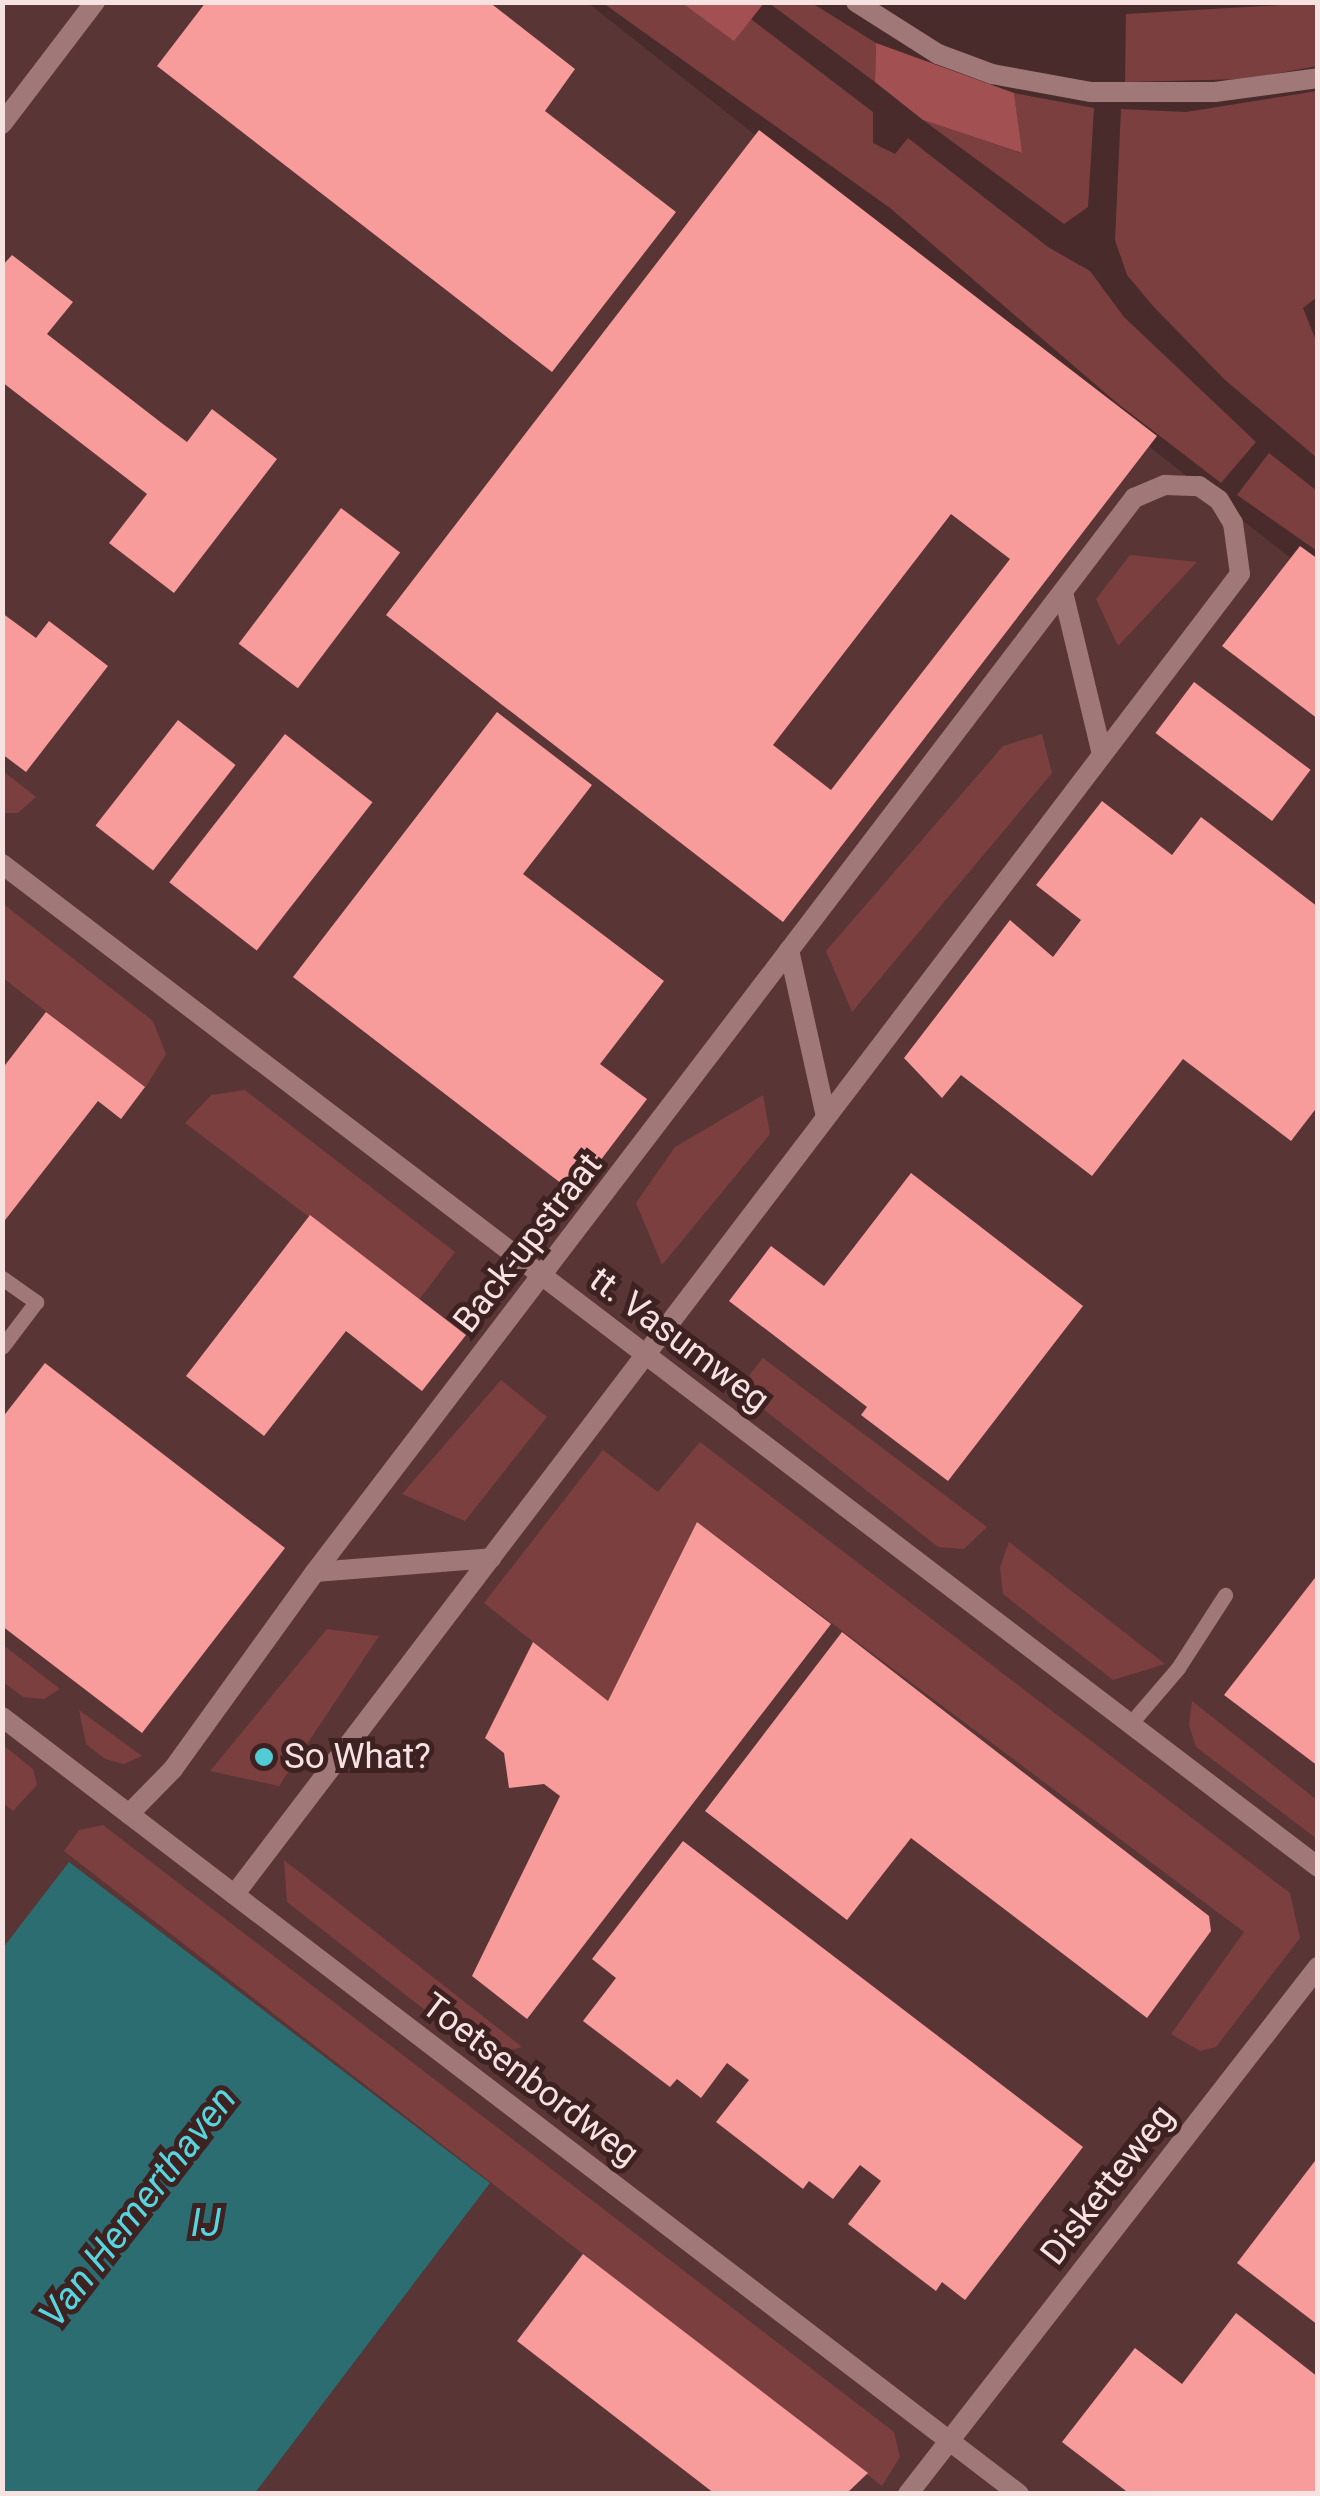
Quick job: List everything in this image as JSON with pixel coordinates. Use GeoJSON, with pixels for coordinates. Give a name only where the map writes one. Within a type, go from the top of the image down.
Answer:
{"type":"FeatureCollection","features":[{"type":"Feature","properties":{"kind":"street"},"geometry":{"type":"LineString","coordinates":[[2,124],[95,2]]}},
{"type":"Feature","properties":{"kind":"street"},"geometry":{"type":"LineString","coordinates":[[856,2],[938,54],[992,74],[1091,92],[1215,92],[1318,78]]}},
{"type":"Feature","properties":{"kind":"street","name":"Back-upstraat"},"geometry":{"type":"LineString","coordinates":[[129,1814],[174,1769],[315,1572],[1134,498],[1166,485],[1199,486],[1219,500],[1233,523],[1240,574],[234,1896]]}},
{"type":"Feature","properties":{"kind":"street"},"geometry":{"type":"LineString","coordinates":[[1063,592],[1102,754]]}},
{"type":"Feature","properties":{"kind":"street","name":"tt. Vasumweg"},"geometry":{"type":"LineString","coordinates":[[2,864],[1318,1866]]}},
{"type":"Feature","properties":{"kind":"street"},"geometry":{"type":"LineString","coordinates":[[789,950],[826,1117]]}},
{"type":"Feature","properties":{"kind":"street"},"geometry":{"type":"LineString","coordinates":[[315,1572],[491,1558]]}},
{"type":"Feature","properties":{"kind":"street","name":"Toetsenbordweg"},"geometry":{"type":"LineString","coordinates":[[2,1717],[1019,2494]]}},
{"type":"Feature","properties":{"kind":"street","name":"Disketteweg"},"geometry":{"type":"LineString","coordinates":[[908,2494],[1318,1968]]}},
{"type":"Feature","properties":{"kind":"lane"},"geometry":{"type":"LineString","coordinates":[[2,1278],[36,1302],[2,1347]]}},
{"type":"Feature","properties":{"kind":"lane"},"geometry":{"type":"LineString","coordinates":[[1130,1724],[1178,1668],[1225,1595]]}},
{"type":"Feature","properties":{"kind":"shaded area"},"geometry":{"type":"Polygon","coordinates":[[[3,3],[588,3],[1317,579],[1317,2493],[255,2493],[490,2183],[70,1863],[3,1948],[3,3]]]}},
{"type":"Feature","properties":{"kind":"shaded area"},"geometry":{"type":"Polygon","coordinates":[[[603,3],[682,3],[734,40],[751,19],[873,112],[873,143],[895,154],[908,138],[1048,247],[1090,271],[1124,317],[1256,442],[1221,483],[1117,403],[890,208],[603,3]]]}},
{"type":"Feature","properties":{"kind":"shaded area"},"geometry":{"type":"Polygon","coordinates":[[[682,3],[764,3],[734,41],[682,3]]]}},
{"type":"Feature","properties":{"kind":"shaded area"},"geometry":{"type":"Polygon","coordinates":[[[769,3],[812,3],[876,43],[875,82],[769,3]]]}},
{"type":"Feature","properties":{"kind":"shaded area"},"geometry":{"type":"Polygon","coordinates":[[[1317,3],[1317,66],[1247,79],[1125,82],[1126,14],[1317,3]]]}},
{"type":"Feature","properties":{"kind":"shaded area"},"geometry":{"type":"Polygon","coordinates":[[[876,43],[1014,93],[1022,153],[923,120],[875,82],[876,43]]]}},
{"type":"Feature","properties":{"kind":"shaded area"},"geometry":{"type":"Polygon","coordinates":[[[1317,91],[1317,297],[1303,308],[1317,343],[1317,458],[1224,379],[1153,306],[1127,275],[1115,240],[1121,109],[1186,112],[1317,91]]]}},
{"type":"Feature","properties":{"kind":"shaded area"},"geometry":{"type":"Polygon","coordinates":[[[1014,93],[1094,108],[1088,207],[1064,224],[923,120],[1021,153],[1014,93]]]}},
{"type":"Feature","properties":{"kind":"shaded area"},"geometry":{"type":"Polygon","coordinates":[[[1269,453],[1317,491],[1317,551],[1237,495],[1269,453]]]}},
{"type":"Feature","properties":{"kind":"shaded area"},"geometry":{"type":"Polygon","coordinates":[[[1130,555],[1197,562],[1118,646],[1096,599],[1130,555]]]}},
{"type":"Feature","properties":{"kind":"shaded area"},"geometry":{"type":"Polygon","coordinates":[[[1042,734],[1052,773],[852,1012],[826,951],[1003,746],[1042,734]]]}},
{"type":"Feature","properties":{"kind":"shaded area"},"geometry":{"type":"Polygon","coordinates":[[[3,771],[36,797],[18,813],[3,813],[3,771]]]}},
{"type":"Feature","properties":{"kind":"shaded area"},"geometry":{"type":"Polygon","coordinates":[[[2,903],[153,1021],[166,1054],[145,1088],[3,978],[2,903]]]}},
{"type":"Feature","properties":{"kind":"shaded area"},"geometry":{"type":"Polygon","coordinates":[[[245,1090],[455,1252],[419,1300],[185,1123],[211,1095],[245,1090]]]}},
{"type":"Feature","properties":{"kind":"shaded area"},"geometry":{"type":"Polygon","coordinates":[[[763,1095],[770,1134],[662,1265],[636,1203],[675,1147],[763,1095]]]}},
{"type":"Feature","properties":{"kind":"shaded area"},"geometry":{"type":"Polygon","coordinates":[[[763,1358],[987,1527],[964,1549],[938,1547],[738,1389],[763,1358]]]}},
{"type":"Feature","properties":{"kind":"shaded area"},"geometry":{"type":"Polygon","coordinates":[[[501,1380],[547,1417],[465,1521],[402,1494],[501,1380]]]}},
{"type":"Feature","properties":{"kind":"shaded area"},"geometry":{"type":"Polygon","coordinates":[[[700,1442],[1290,1893],[1300,1938],[1216,2047],[1200,2051],[1171,2034],[1244,1932],[697,1522],[608,1701],[484,1603],[603,1450],[658,1492],[700,1442]]]}},
{"type":"Feature","properties":{"kind":"shaded area"},"geometry":{"type":"Polygon","coordinates":[[[1009,1542],[1165,1664],[1113,1680],[1003,1594],[1000,1567],[1009,1542]]]}},
{"type":"Feature","properties":{"kind":"shaded area"},"geometry":{"type":"Polygon","coordinates":[[[327,1629],[379,1636],[279,1786],[210,1771],[327,1629]]]}},
{"type":"Feature","properties":{"kind":"shaded area"},"geometry":{"type":"Polygon","coordinates":[[[2,1645],[60,1689],[44,1699],[23,1697],[3,1682],[2,1645]]]}},
{"type":"Feature","properties":{"kind":"shaded area"},"geometry":{"type":"Polygon","coordinates":[[[1192,1701],[1317,1800],[1317,1839],[1196,1747],[1189,1725],[1192,1701]]]}},
{"type":"Feature","properties":{"kind":"shaded area"},"geometry":{"type":"Polygon","coordinates":[[[79,1710],[142,1756],[124,1764],[105,1759],[86,1744],[79,1710]]]}},
{"type":"Feature","properties":{"kind":"shaded area"},"geometry":{"type":"Polygon","coordinates":[[[3,1745],[33,1769],[37,1785],[13,1811],[3,1803],[3,1745]]]}},
{"type":"Feature","properties":{"kind":"shaded area"},"geometry":{"type":"Polygon","coordinates":[[[103,1825],[894,2432],[900,2457],[882,2486],[64,1851],[79,1830],[103,1825]]]}},
{"type":"Feature","properties":{"kind":"shaded area"},"geometry":{"type":"Polygon","coordinates":[[[284,1860],[522,2047],[485,2057],[287,1902],[284,1860]]]}},
{"type":"Feature","properties":{"kind":"water","name":"IJ"},"geometry":{"type":"Polygon","coordinates":[[[69,1862],[490,2183],[255,2493],[3,2493],[3,1948],[69,1862]]]}},
{"type":"Feature","properties":{"kind":"building"},"geometry":{"type":"Polygon","coordinates":[[[206,2],[489,2],[575,69],[545,111],[676,212],[552,372],[157,66],[206,2]]]}},
{"type":"Feature","properties":{"kind":"building"},"geometry":{"type":"Polygon","coordinates":[[[759,130],[1157,436],[783,922],[386,615],[759,130]],[[951,514],[773,745],[831,790],[1010,559],[951,514]]]}},
{"type":"Feature","properties":{"kind":"building"},"geometry":{"type":"Polygon","coordinates":[[[12,255],[73,302],[47,334],[159,421],[187,442],[212,409],[277,459],[174,593],[109,543],[147,494],[2,382],[2,266],[12,255]]]}},
{"type":"Feature","properties":{"kind":"building"},"geometry":{"type":"Polygon","coordinates":[[[341,508],[400,553],[298,688],[239,644],[341,508]]]}},
{"type":"Feature","properties":{"kind":"building"},"geometry":{"type":"Polygon","coordinates":[[[1300,546],[1318,559],[1318,719],[1222,646],[1300,546]]]}},
{"type":"Feature","properties":{"kind":"building"},"geometry":{"type":"Polygon","coordinates":[[[2,613],[36,638],[49,621],[108,666],[26,772],[2,754],[2,613]]]}},
{"type":"Feature","properties":{"kind":"building"},"geometry":{"type":"Polygon","coordinates":[[[1194,682],[1311,770],[1272,821],[1155,733],[1194,682]]]}},
{"type":"Feature","properties":{"kind":"building"},"geometry":{"type":"Polygon","coordinates":[[[497,712],[592,785],[523,874],[664,981],[600,1064],[647,1099],[575,1194],[293,977],[497,712]]]}},
{"type":"Feature","properties":{"kind":"building"},"geometry":{"type":"Polygon","coordinates":[[[178,720],[236,765],[153,871],[96,826],[178,720]]]}},
{"type":"Feature","properties":{"kind":"building"},"geometry":{"type":"Polygon","coordinates":[[[285,734],[372,802],[257,950],[169,882],[285,734]]]}},
{"type":"Feature","properties":{"kind":"building"},"geometry":{"type":"Polygon","coordinates":[[[1102,801],[1172,855],[1201,817],[1318,907],[1318,1106],[1291,1141],[1183,1059],[1092,1176],[961,1075],[942,1098],[904,1058],[1010,920],[1053,957],[1081,920],[1036,885],[1102,801]]]}},
{"type":"Feature","properties":{"kind":"building"},"geometry":{"type":"Polygon","coordinates":[[[46,1012],[145,1087],[121,1119],[98,1101],[2,1224],[2,1069],[46,1012]]]}},
{"type":"Feature","properties":{"kind":"building"},"geometry":{"type":"Polygon","coordinates":[[[911,1173],[1083,1306],[948,1481],[861,1415],[867,1407],[729,1301],[771,1246],[824,1286],[911,1173]]]}},
{"type":"Feature","properties":{"kind":"building"},"geometry":{"type":"Polygon","coordinates":[[[310,1215],[466,1335],[422,1391],[346,1331],[264,1436],[186,1376],[310,1215]]]}},
{"type":"Feature","properties":{"kind":"building"},"geometry":{"type":"Polygon","coordinates":[[[45,1363],[285,1548],[142,1733],[2,1626],[2,1418],[45,1363]]]}},
{"type":"Feature","properties":{"kind":"building"},"geometry":{"type":"Polygon","coordinates":[[[697,1522],[831,1624],[527,2019],[472,1976],[560,1796],[544,1784],[509,1788],[504,1753],[485,1738],[533,1642],[608,1701],[697,1522]]]}},
{"type":"Feature","properties":{"kind":"building"},"geometry":{"type":"Polygon","coordinates":[[[1318,1574],[1318,1766],[1224,1695],[1318,1574]]]}},
{"type":"Feature","properties":{"kind":"building"},"geometry":{"type":"Polygon","coordinates":[[[842,1632],[1209,1916],[1211,1931],[1147,2018],[911,1838],[847,1920],[705,1811],[842,1632]]]}},
{"type":"Feature","properties":{"kind":"building"},"geometry":{"type":"Polygon","coordinates":[[[683,1841],[1083,2147],[965,2300],[942,2282],[936,2291],[848,2224],[881,2181],[860,2165],[833,2199],[809,2181],[803,2189],[716,2122],[749,2080],[727,2063],[701,2098],[677,2079],[670,2087],[583,2021],[616,1978],[592,1959],[683,1841]]]}},
{"type":"Feature","properties":{"kind":"building"},"geometry":{"type":"Polygon","coordinates":[[[1318,2157],[1318,2325],[1237,2263],[1318,2157]]]}},
{"type":"Feature","properties":{"kind":"building"},"geometry":{"type":"Polygon","coordinates":[[[583,2254],[868,2473],[846,2494],[715,2494],[517,2341],[583,2254]]]}},
{"type":"Feature","properties":{"kind":"building"},"geometry":{"type":"Polygon","coordinates":[[[1236,2313],[1318,2377],[1318,2494],[1130,2494],[1062,2442],[1135,2348],[1182,2384],[1236,2313]]]}},
{"type":"Feature","properties":{"kind":"place","name":"So What?"},"geometry":{"type":"Point","coordinates":[264,1757]}},
{"type":"Feature","properties":{"kind":"water label","name":"Van Hemerthaven"},"geometry":{"type":"Point","coordinates":[138,2207]}}]}
